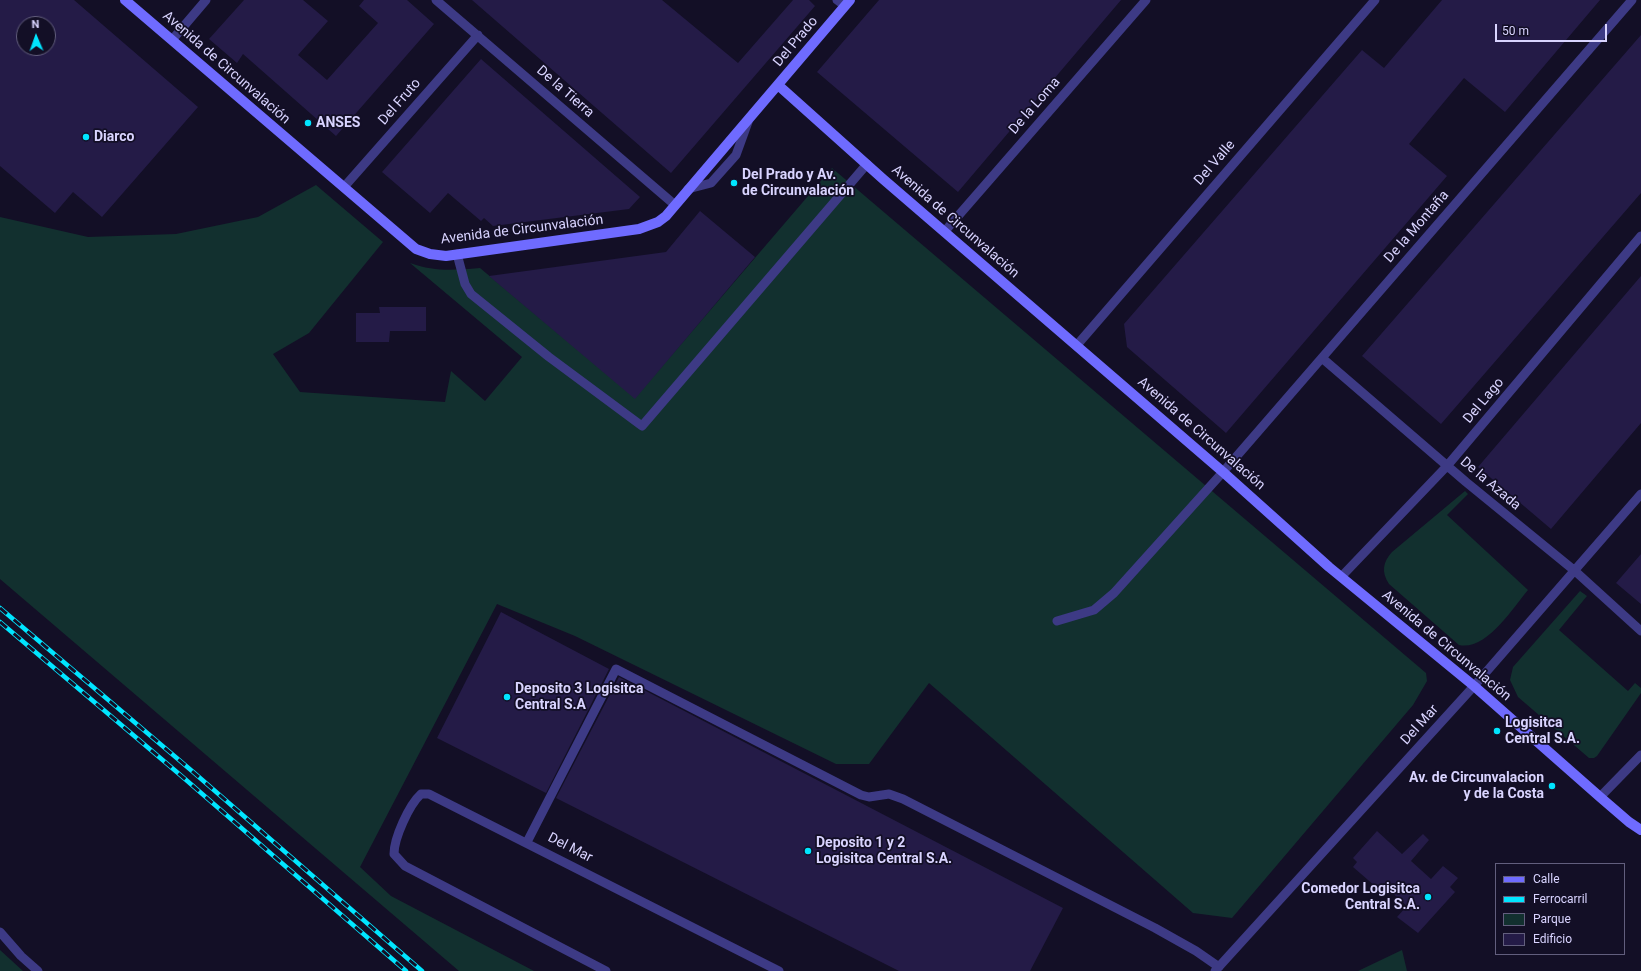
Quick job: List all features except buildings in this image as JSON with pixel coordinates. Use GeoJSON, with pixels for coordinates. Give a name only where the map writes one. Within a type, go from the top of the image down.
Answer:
{"type":"FeatureCollection","features":[{"type":"Feature","properties":{"kind":"street","name":"Avenida de Circunvalación"},"geometry":{"type":"LineString","coordinates":[[125,0],[416,249],[430,254],[456,254],[639,229],[658,222],[675,205],[778,85],[867,164],[1223,472],[1341,577],[1474,686],[1600,797],[1629,822],[1641,830]]}},
{"type":"Feature","properties":{"kind":"street","name":"Del Prado"},"geometry":{"type":"LineString","coordinates":[[778,85],[844,2]]}},
{"type":"Feature","properties":{"kind":"lane"},"geometry":{"type":"LineString","coordinates":[[172,40],[206,0]]}},
{"type":"Feature","properties":{"kind":"lane","name":"De la Tierra"},"geometry":{"type":"LineString","coordinates":[[436,0],[675,205]]}},
{"type":"Feature","properties":{"kind":"lane","name":"De la Loma"},"geometry":{"type":"LineString","coordinates":[[945,231],[1146,0]]}},
{"type":"Feature","properties":{"kind":"lane","name":"Del Valle"},"geometry":{"type":"LineString","coordinates":[[1077,345],[1375,0]]}},
{"type":"Feature","properties":{"kind":"lane","name":"De la Montaña"},"geometry":{"type":"LineString","coordinates":[[1057,621],[1094,610],[1114,593],[1223,472],[1632,0]]}},
{"type":"Feature","properties":{"kind":"lane","name":"Del Fruto"},"geometry":{"type":"LineString","coordinates":[[344,187],[478,36]]}},
{"type":"Feature","properties":{"kind":"lane"},"geometry":{"type":"LineString","coordinates":[[456,254],[465,284],[471,294],[549,357],[642,426],[867,164]]}},
{"type":"Feature","properties":{"kind":"lane","name":"Del Lago"},"geometry":{"type":"LineString","coordinates":[[1341,577],[1447,466],[1641,236]]}},
{"type":"Feature","properties":{"kind":"lane","name":"De la Azada"},"geometry":{"type":"LineString","coordinates":[[1322,358],[1447,466],[1575,572],[1641,631]]}},
{"type":"Feature","properties":{"kind":"lane","name":"Del Mar"},"geometry":{"type":"LineString","coordinates":[[1217,969],[1474,686],[1575,572],[1641,494]]}},
{"type":"Feature","properties":{"kind":"lane"},"geometry":{"type":"LineString","coordinates":[[526,842],[616,669],[861,795],[869,797],[889,794],[903,799],[1196,950],[1217,969]]}},
{"type":"Feature","properties":{"kind":"lane"},"geometry":{"type":"LineString","coordinates":[[1600,797],[1641,756]]}},
{"type":"Feature","properties":{"kind":"lane","name":"Del Mar"},"geometry":{"type":"LineString","coordinates":[[606,971],[405,866],[394,854],[394,843],[415,800],[421,794],[429,794],[779,971]]}},
{"type":"Feature","properties":{"kind":"lane"},"geometry":{"type":"LineString","coordinates":[[0,932],[21,956],[38,971]]}},
{"type":"Feature","properties":{"kind":"green space"},"geometry":{"type":"Polygon","coordinates":[[[832,168],[1426,673],[1427,681],[1413,705],[1232,918],[1193,913],[929,683],[869,764],[836,764],[575,636],[497,604],[360,867],[391,896],[534,971],[459,971],[0,579],[0,217],[88,237],[176,234],[258,217],[316,185],[383,242],[309,333],[273,354],[300,392],[445,402],[451,371],[485,401],[522,357],[410,263],[436,269],[453,270],[480,268],[635,398],[832,168]]]}},
{"type":"Feature","properties":{"kind":"green space"},"geometry":{"type":"Polygon","coordinates":[[[1465,491],[1468,494],[1447,515],[1528,590],[1498,627],[1488,635],[1479,642],[1469,645],[1459,645],[1389,584],[1386,580],[1384,567],[1392,552],[1465,491]]]}},
{"type":"Feature","properties":{"kind":"green space"},"geometry":{"type":"Polygon","coordinates":[[[1580,591],[1587,596],[1559,630],[1628,691],[1635,683],[1641,688],[1641,693],[1597,756],[1594,758],[1589,758],[1518,697],[1510,680],[1513,667],[1580,591]]]}},
{"type":"Feature","properties":{"kind":"green space"},"geometry":{"type":"Polygon","coordinates":[[[0,950],[23,971],[0,971],[0,950]]]}},
{"type":"Feature","properties":{"kind":"green space"},"geometry":{"type":"Polygon","coordinates":[[[1402,950],[1407,971],[1358,971],[1402,950]]]}},
{"type":"Feature","properties":{"kind":"railway"},"geometry":{"type":"LineString","coordinates":[[0,608],[192,771],[422,971]]}},
{"type":"Feature","properties":{"kind":"railway"},"geometry":{"type":"LineString","coordinates":[[0,622],[185,779],[406,971]]}},
{"type":"Feature","properties":{"kind":"place","name":"ANSES"},"geometry":{"type":"Point","coordinates":[308,123]}},
{"type":"Feature","properties":{"kind":"place","name":"Diarco"},"geometry":{"type":"Point","coordinates":[86,137]}},
{"type":"Feature","properties":{"kind":"place","name":"Del Prado y Av. de Circunvalación"},"geometry":{"type":"Point","coordinates":[734,183]}},
{"type":"Feature","properties":{"kind":"place","name":"Deposito 3 Logisitca Central S.A"},"geometry":{"type":"Point","coordinates":[507,697]}},
{"type":"Feature","properties":{"kind":"place","name":"Logisitca Central S.A."},"geometry":{"type":"Point","coordinates":[1497,731]}},
{"type":"Feature","properties":{"kind":"place","name":"Av. de Circunvalacion y de la Costa"},"geometry":{"type":"Point","coordinates":[1552,786]}},
{"type":"Feature","properties":{"kind":"place","name":"Deposito 1 y 2 Logisitca Central S.A."},"geometry":{"type":"Point","coordinates":[808,851]}},
{"type":"Feature","properties":{"kind":"place","name":"Comedor Logisitca Central S.A."},"geometry":{"type":"Point","coordinates":[1428,897]}}]}
